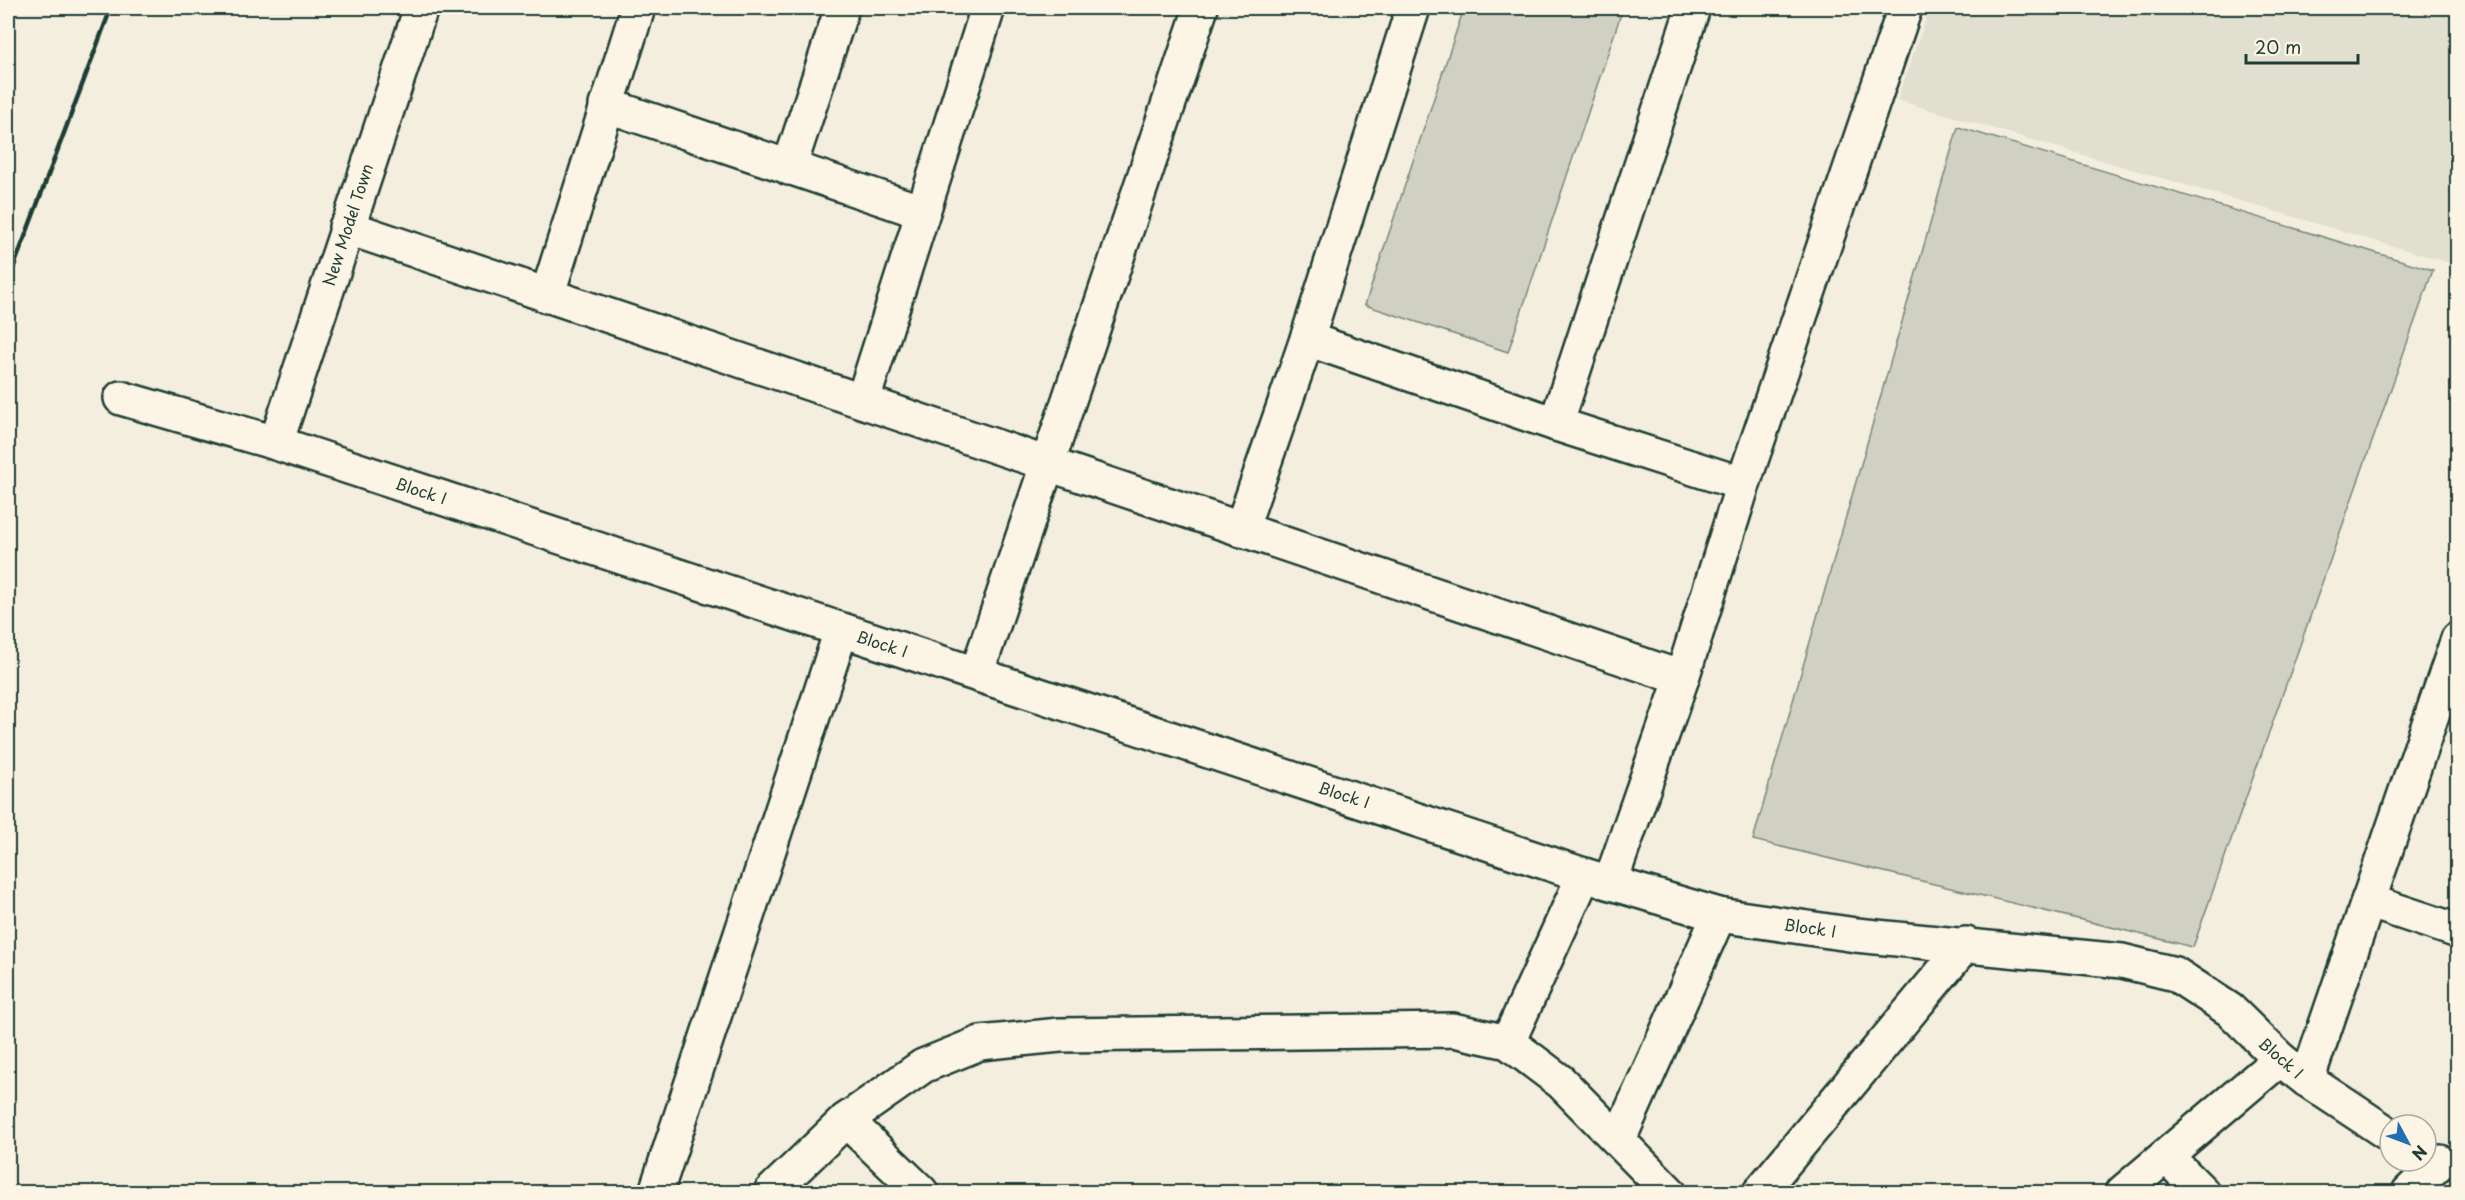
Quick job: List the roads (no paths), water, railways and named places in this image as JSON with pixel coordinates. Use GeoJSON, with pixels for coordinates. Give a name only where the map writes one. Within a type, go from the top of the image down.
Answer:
{"type":"FeatureCollection","features":[{"type":"Feature","properties":{"kind":"street","name":"New Model Town"},"geometry":{"type":"LineString","coordinates":[[276,443],[346,227],[421,8]]}},
{"type":"Feature","properties":{"kind":"street"},"geometry":{"type":"LineString","coordinates":[[547,296],[638,8]]}},
{"type":"Feature","properties":{"kind":"street"},"geometry":{"type":"LineString","coordinates":[[789,168],[842,8]]}},
{"type":"Feature","properties":{"kind":"street"},"geometry":{"type":"LineString","coordinates":[[863,400],[988,8]]}},
{"type":"Feature","properties":{"kind":"street"},"geometry":{"type":"LineString","coordinates":[[977,673],[1049,465],[1201,8]]}},
{"type":"Feature","properties":{"kind":"street"},"geometry":{"type":"LineString","coordinates":[[1241,530],[1307,339],[1413,8]]}},
{"type":"Feature","properties":{"kind":"street"},"geometry":{"type":"LineString","coordinates":[[1556,424],[1694,8]]}},
{"type":"Feature","properties":{"kind":"street"},"geometry":{"type":"LineString","coordinates":[[1509,1042],[1598,878],[1682,678],[1743,484],[1905,8]]}},
{"type":"Feature","properties":{"kind":"street"},"geometry":{"type":"LineString","coordinates":[[606,105],[922,212]]}},
{"type":"Feature","properties":{"kind":"street"},"geometry":{"type":"LineString","coordinates":[[346,227],[1682,678]]}},
{"type":"Feature","properties":{"kind":"street"},"geometry":{"type":"LineString","coordinates":[[1307,339],[1556,424],[1743,484]]}},
{"type":"Feature","properties":{"kind":"street","name":"Block I"},"geometry":{"type":"LineString","coordinates":[[122,398],[276,443],[841,631],[977,673],[1598,878],[1719,915],[1856,935],[2122,961],[2175,974],[2230,1010],[2280,1059],[2307,1080],[2378,1127]]}},
{"type":"Feature","properties":{"kind":"street"},"geometry":{"type":"LineString","coordinates":[[656,1192],[841,631]]}},
{"type":"Feature","properties":{"kind":"street"},"geometry":{"type":"LineString","coordinates":[[2307,1080],[2457,639]]}},
{"type":"Feature","properties":{"kind":"street"},"geometry":{"type":"LineString","coordinates":[[2368,901],[2457,931]]}},
{"type":"Feature","properties":{"kind":"street"},"geometry":{"type":"LineString","coordinates":[[1618,1139],[1719,915]]}},
{"type":"Feature","properties":{"kind":"street"},"geometry":{"type":"LineString","coordinates":[[1760,1192],[1966,944]]}},
{"type":"Feature","properties":{"kind":"street"},"geometry":{"type":"LineString","coordinates":[[771,1192],[846,1120],[923,1066],[980,1043],[1060,1035],[1453,1030],[1509,1042],[1561,1082],[1669,1192]]}},
{"type":"Feature","properties":{"kind":"street"},"geometry":{"type":"LineString","coordinates":[[2123,1192],[2280,1059]]}},
{"type":"Feature","properties":{"kind":"street"},"geometry":{"type":"LineString","coordinates":[[846,1120],[921,1192]]}},
{"type":"Feature","properties":{"kind":"street"},"geometry":{"type":"LineString","coordinates":[[2166,1156],[2202,1192]]}},
{"type":"Feature","properties":{"kind":"street"},"geometry":{"type":"LineString","coordinates":[[2409,1192],[2441,1162]]}},
{"type":"Feature","properties":{"kind":"railway"},"geometry":{"type":"LineString","coordinates":[[8,282],[111,8]]}}]}
